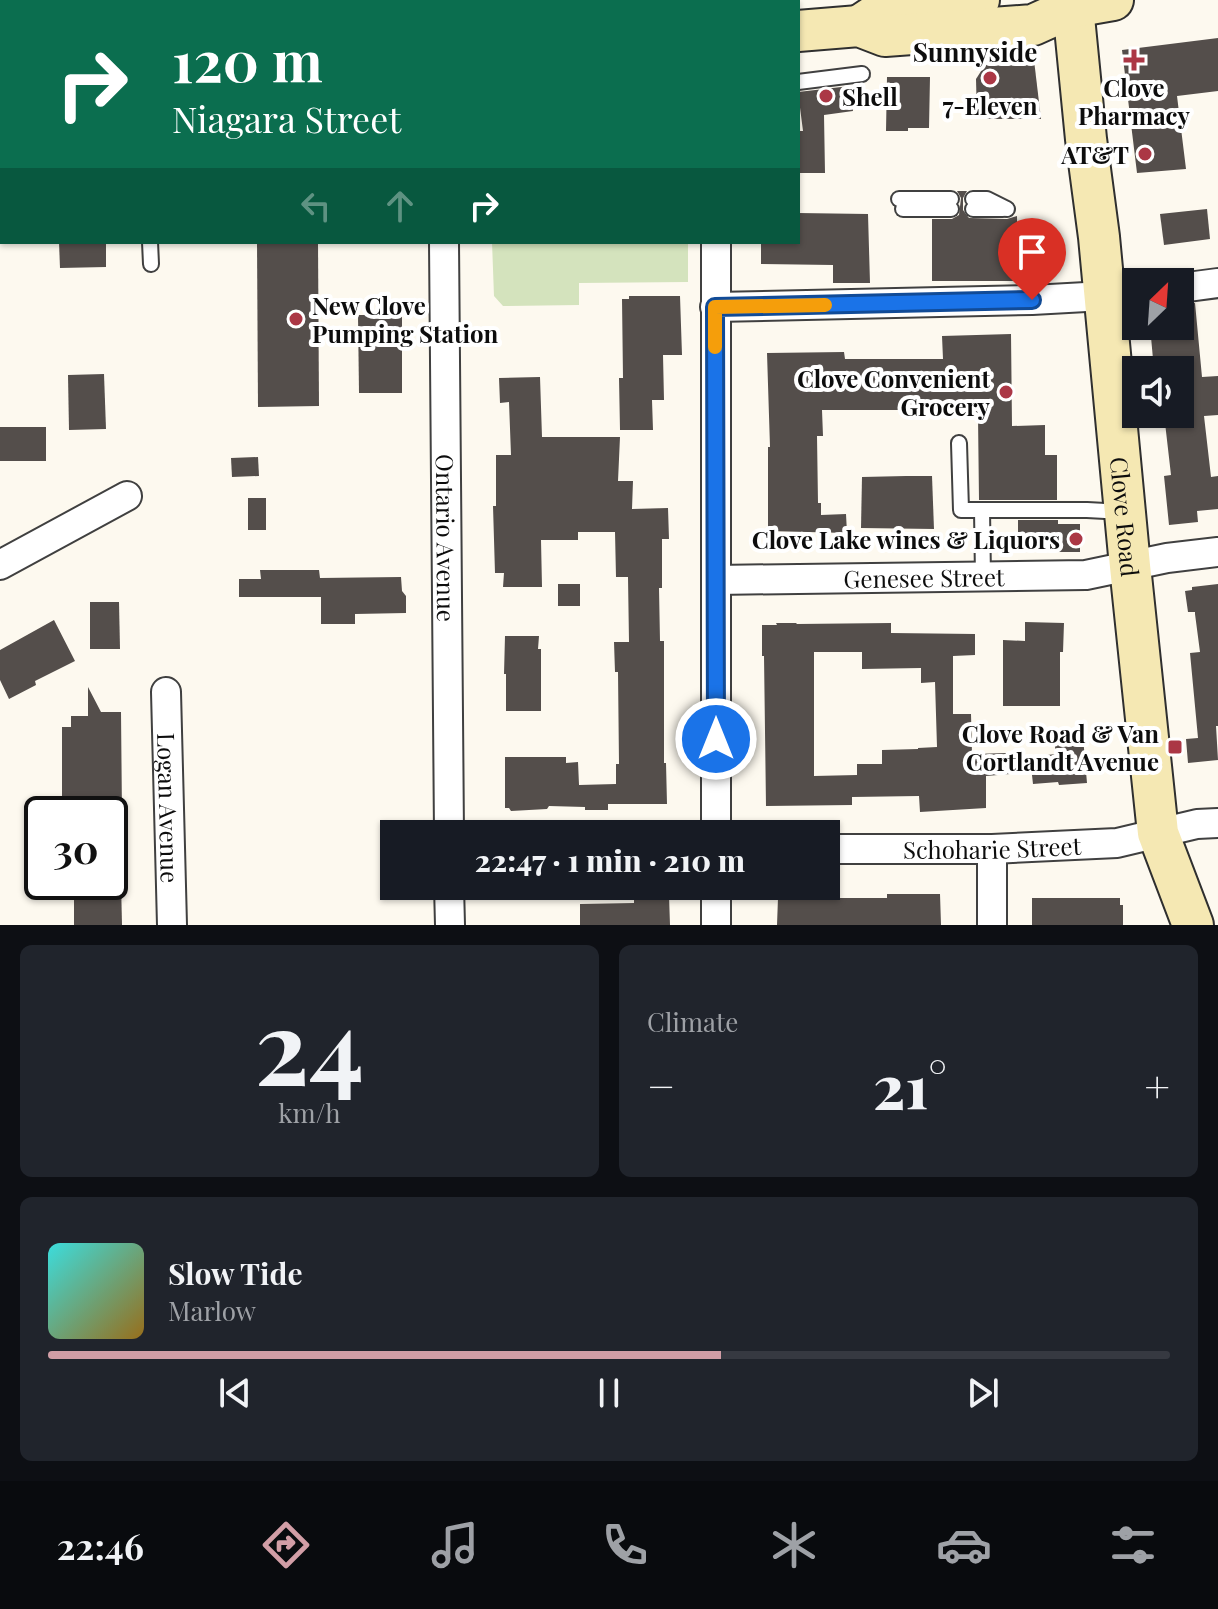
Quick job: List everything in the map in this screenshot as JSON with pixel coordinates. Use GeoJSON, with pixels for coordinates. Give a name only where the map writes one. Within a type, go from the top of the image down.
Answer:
{"type":"FeatureCollection","features":[{"type":"Feature","properties":{"kind":"main road"},"geometry":{"type":"LineString","coordinates":[[859,26],[886,8],[979,0]]}},
{"type":"Feature","properties":{"kind":"main road"},"geometry":{"type":"LineString","coordinates":[[800,31],[859,26],[885,36],[1033,25],[1064,2],[1113,0]]}},
{"type":"Feature","properties":{"kind":"main road","name":"Clove Road"},"geometry":{"type":"LineString","coordinates":[[1064,2],[1120,294],[1125,512],[1158,833],[1193,925]]}},
{"type":"Feature","properties":{"kind":"street","name":"Ontario Avenue"},"geometry":{"type":"LineString","coordinates":[[444,244],[449,820]]}},
{"type":"Feature","properties":{"kind":"street"},"geometry":{"type":"LineString","coordinates":[[716,244],[716,820]]}},
{"type":"Feature","properties":{"kind":"street"},"geometry":{"type":"LineString","coordinates":[[1194,286],[1218,283]]}},
{"type":"Feature","properties":{"kind":"street"},"geometry":{"type":"LineString","coordinates":[[715,307],[1032,300],[1120,294]]}},
{"type":"Feature","properties":{"kind":"street"},"geometry":{"type":"LineString","coordinates":[[0,565],[127,496]]}},
{"type":"Feature","properties":{"kind":"street","name":"Genesee Street"},"geometry":{"type":"LineString","coordinates":[[716,580],[1086,575],[1167,558],[1218,552]]}},
{"type":"Feature","properties":{"kind":"street","name":"Logan Avenue"},"geometry":{"type":"LineString","coordinates":[[166,692],[172,925]]}},
{"type":"Feature","properties":{"kind":"street","name":"Schoharie Street"},"geometry":{"type":"LineString","coordinates":[[840,849],[992,849],[1117,843],[1197,824],[1218,823]]}},
{"type":"Feature","properties":{"kind":"street"},"geometry":{"type":"LineString","coordinates":[[992,849],[992,925]]}},
{"type":"Feature","properties":{"kind":"street"},"geometry":{"type":"LineString","coordinates":[[449,900],[450,925]]}},
{"type":"Feature","properties":{"kind":"street"},"geometry":{"type":"LineString","coordinates":[[716,900],[716,925]]}},
{"type":"Feature","properties":{"kind":"lane"},"geometry":{"type":"LineString","coordinates":[[800,82],[862,74]]}},
{"type":"Feature","properties":{"kind":"lane"},"geometry":{"type":"LineString","coordinates":[[973,204],[987,199],[1007,209]]}},
{"type":"Feature","properties":{"kind":"lane"},"geometry":{"type":"LineString","coordinates":[[899,204],[951,204]]}},
{"type":"Feature","properties":{"kind":"lane"},"geometry":{"type":"LineString","coordinates":[[150,244],[151,264]]}},
{"type":"Feature","properties":{"kind":"lane"},"geometry":{"type":"LineString","coordinates":[[959,443],[961,510],[1125,512]]}},
{"type":"Feature","properties":{"kind":"lane"},"geometry":{"type":"LineString","coordinates":[[982,510],[983,577]]}},
{"type":"Feature","properties":{"kind":"green space"},"geometry":{"type":"Polygon","coordinates":[[[492,244],[688,244],[688,282],[579,283],[579,305],[503,306],[494,296],[492,244]]]}},
{"type":"Feature","properties":{"kind":"building"},"geometry":{"type":"Polygon","coordinates":[[[1218,38],[1218,91],[1177,96],[1186,169],[1137,173],[1122,50],[1218,38]]]}},
{"type":"Feature","properties":{"kind":"building"},"geometry":{"type":"Polygon","coordinates":[[[1034,60],[1041,119],[977,119],[976,79],[985,65],[1034,60]]]}},
{"type":"Feature","properties":{"kind":"building"},"geometry":{"type":"Polygon","coordinates":[[[887,77],[930,77],[929,128],[886,131],[887,77]]]}},
{"type":"Feature","properties":{"kind":"building"},"geometry":{"type":"Polygon","coordinates":[[[850,86],[853,111],[824,115],[825,173],[800,173],[800,131],[803,131],[800,92],[850,86]]]}},
{"type":"Feature","properties":{"kind":"building"},"geometry":{"type":"Polygon","coordinates":[[[957,191],[967,191],[963,198],[963,210],[969,218],[1007,219],[1017,216],[1018,281],[932,281],[932,219],[952,219],[959,215],[961,198],[957,191]]]}},
{"type":"Feature","properties":{"kind":"building"},"geometry":{"type":"Polygon","coordinates":[[[1207,209],[1210,239],[1164,245],[1160,214],[1207,209]]]}},
{"type":"Feature","properties":{"kind":"building"},"geometry":{"type":"Polygon","coordinates":[[[800,213],[868,214],[870,283],[833,283],[833,265],[761,264],[761,244],[800,244],[800,213]]]}},
{"type":"Feature","properties":{"kind":"building"},"geometry":{"type":"Polygon","coordinates":[[[59,244],[106,244],[106,267],[60,268],[59,244]]]}},
{"type":"Feature","properties":{"kind":"building"},"geometry":{"type":"Polygon","coordinates":[[[257,244],[318,244],[319,406],[258,407],[257,244]]]}},
{"type":"Feature","properties":{"kind":"building"},"geometry":{"type":"Polygon","coordinates":[[[629,296],[680,296],[682,355],[663,355],[664,400],[652,400],[653,430],[620,430],[622,299],[629,299],[629,296]]]}},
{"type":"Feature","properties":{"kind":"building"},"geometry":{"type":"Polygon","coordinates":[[[1194,303],[1202,377],[1218,376],[1218,415],[1204,416],[1211,477],[1218,476],[1218,509],[1197,511],[1198,522],[1169,525],[1164,476],[1171,475],[1166,428],[1194,428],[1194,356],[1153,356],[1151,340],[1194,340],[1194,303]]]}},
{"type":"Feature","properties":{"kind":"building"},"geometry":{"type":"Polygon","coordinates":[[[358,315],[402,315],[402,393],[359,393],[358,315]]]}},
{"type":"Feature","properties":{"kind":"building"},"geometry":{"type":"Polygon","coordinates":[[[1011,334],[1012,426],[1045,425],[1045,455],[1057,455],[1057,500],[979,500],[978,416],[943,416],[943,410],[822,410],[823,436],[817,436],[818,503],[821,503],[821,515],[846,514],[847,533],[768,531],[770,447],[767,353],[844,352],[845,359],[943,359],[942,336],[1011,334]]]}},
{"type":"Feature","properties":{"kind":"building"},"geometry":{"type":"Polygon","coordinates":[[[104,374],[106,429],[69,430],[68,375],[104,374]]]}},
{"type":"Feature","properties":{"kind":"building"},"geometry":{"type":"Polygon","coordinates":[[[540,377],[542,437],[620,437],[618,481],[633,481],[632,509],[668,508],[669,539],[662,539],[662,588],[659,588],[660,641],[664,641],[667,804],[608,804],[608,810],[549,806],[547,809],[511,811],[505,808],[505,757],[566,757],[566,763],[578,762],[579,785],[616,784],[616,764],[619,764],[618,672],[615,672],[614,642],[629,642],[628,577],[616,577],[615,532],[578,532],[578,540],[541,540],[542,587],[503,587],[504,573],[495,573],[493,506],[496,506],[496,455],[511,455],[509,402],[500,403],[499,378],[540,377]]]}},
{"type":"Feature","properties":{"kind":"building"},"geometry":{"type":"Polygon","coordinates":[[[0,427],[46,427],[46,461],[0,461],[0,427]]]}},
{"type":"Feature","properties":{"kind":"building"},"geometry":{"type":"Polygon","coordinates":[[[258,457],[259,476],[232,477],[231,458],[258,457]]]}},
{"type":"Feature","properties":{"kind":"building"},"geometry":{"type":"Polygon","coordinates":[[[932,476],[934,529],[861,528],[862,477],[932,476]]]}},
{"type":"Feature","properties":{"kind":"building"},"geometry":{"type":"Polygon","coordinates":[[[248,498],[266,498],[266,530],[248,530],[248,498]]]}},
{"type":"Feature","properties":{"kind":"building"},"geometry":{"type":"Polygon","coordinates":[[[1018,520],[1058,520],[1058,524],[1080,524],[1080,552],[1018,552],[1018,520]]]}},
{"type":"Feature","properties":{"kind":"building"},"geometry":{"type":"Polygon","coordinates":[[[260,570],[319,570],[320,578],[401,577],[406,613],[355,614],[355,624],[321,624],[321,597],[239,597],[239,579],[261,579],[260,570]]]}},
{"type":"Feature","properties":{"kind":"building"},"geometry":{"type":"Polygon","coordinates":[[[558,584],[580,584],[580,606],[558,606],[558,584]]]}},
{"type":"Feature","properties":{"kind":"building"},"geometry":{"type":"Polygon","coordinates":[[[1218,584],[1218,760],[1188,763],[1186,739],[1198,738],[1190,653],[1200,652],[1195,612],[1188,612],[1185,591],[1192,590],[1192,587],[1218,584]]]}},
{"type":"Feature","properties":{"kind":"building"},"geometry":{"type":"Polygon","coordinates":[[[90,602],[119,602],[120,649],[90,649],[90,602]]]}},
{"type":"Feature","properties":{"kind":"building"},"geometry":{"type":"Polygon","coordinates":[[[54,620],[75,661],[35,681],[36,685],[9,699],[0,680],[0,650],[54,620]]]}},
{"type":"Feature","properties":{"kind":"building"},"geometry":{"type":"Polygon","coordinates":[[[1025,622],[1064,623],[1063,652],[1060,652],[1060,706],[1003,706],[1003,640],[1025,641],[1025,622]]]}},
{"type":"Feature","properties":{"kind":"building"},"geometry":{"type":"Polygon","coordinates":[[[891,623],[891,633],[975,634],[975,655],[953,656],[953,714],[971,714],[972,754],[1008,753],[1010,774],[986,776],[986,808],[920,812],[919,796],[852,797],[852,805],[766,806],[762,625],[891,623]],[[814,652],[814,776],[857,775],[857,764],[882,764],[882,750],[937,747],[935,682],[921,683],[921,668],[862,669],[862,652],[814,652]]]}},
{"type":"Feature","properties":{"kind":"building"},"geometry":{"type":"Polygon","coordinates":[[[505,636],[539,636],[541,711],[506,711],[505,636]]]}},
{"type":"Feature","properties":{"kind":"building"},"geometry":{"type":"Polygon","coordinates":[[[88,687],[101,712],[121,712],[122,796],[62,796],[62,727],[71,727],[71,716],[88,716],[88,687]]]}},
{"type":"Feature","properties":{"kind":"building"},"geometry":{"type":"Polygon","coordinates":[[[1083,737],[1087,783],[1033,784],[1030,757],[1056,754],[1054,740],[1083,737]]]}},
{"type":"Feature","properties":{"kind":"building"},"geometry":{"type":"Polygon","coordinates":[[[887,894],[940,894],[941,925],[777,925],[778,900],[887,898],[887,894]]]}},
{"type":"Feature","properties":{"kind":"building"},"geometry":{"type":"Polygon","coordinates":[[[1032,898],[1120,898],[1123,925],[1032,925],[1032,898]]]}},
{"type":"Feature","properties":{"kind":"building"},"geometry":{"type":"Polygon","coordinates":[[[74,900],[121,900],[122,925],[74,925],[74,900]]]}},
{"type":"Feature","properties":{"kind":"building"},"geometry":{"type":"Polygon","coordinates":[[[634,900],[669,900],[670,925],[580,925],[580,904],[634,903],[634,900]]]}},
{"type":"Feature","properties":{"kind":"slow traffic"},"geometry":{"type":"LineString","coordinates":[[715,347],[715,307],[825,305]]}},
{"type":"Feature","properties":{"kind":"place","name":"Clove Pharmacy"},"geometry":{"type":"Point","coordinates":[1134,60]}},
{"type":"Feature","properties":{"kind":"place","name":"7-Eleven"},"geometry":{"type":"Point","coordinates":[990,78]}},
{"type":"Feature","properties":{"kind":"place","name":"Shell"},"geometry":{"type":"Point","coordinates":[826,96]}},
{"type":"Feature","properties":{"kind":"place","name":"AT&T"},"geometry":{"type":"Point","coordinates":[1145,154]}},
{"type":"Feature","properties":{"kind":"place","name":"New Clove Pumping Station"},"geometry":{"type":"Point","coordinates":[296,319]}},
{"type":"Feature","properties":{"kind":"place","name":"Clove Convenient Grocery"},"geometry":{"type":"Point","coordinates":[1006,392]}},
{"type":"Feature","properties":{"kind":"place","name":"Clove Lake wines & Liquors"},"geometry":{"type":"Point","coordinates":[1076,539]}},
{"type":"Feature","properties":{"kind":"place","name":"Clove Road & Van Cortlandt Avenue"},"geometry":{"type":"Point","coordinates":[1175,747]}},
{"type":"Feature","properties":{"kind":"district","name":"Sunnyside"},"geometry":{"type":"Point","coordinates":[975,51]}},
{"type":"Feature","properties":{"kind":"route"},"geometry":{"type":"LineString","coordinates":[[716,739],[715,307],[1032,300]]}}]}
